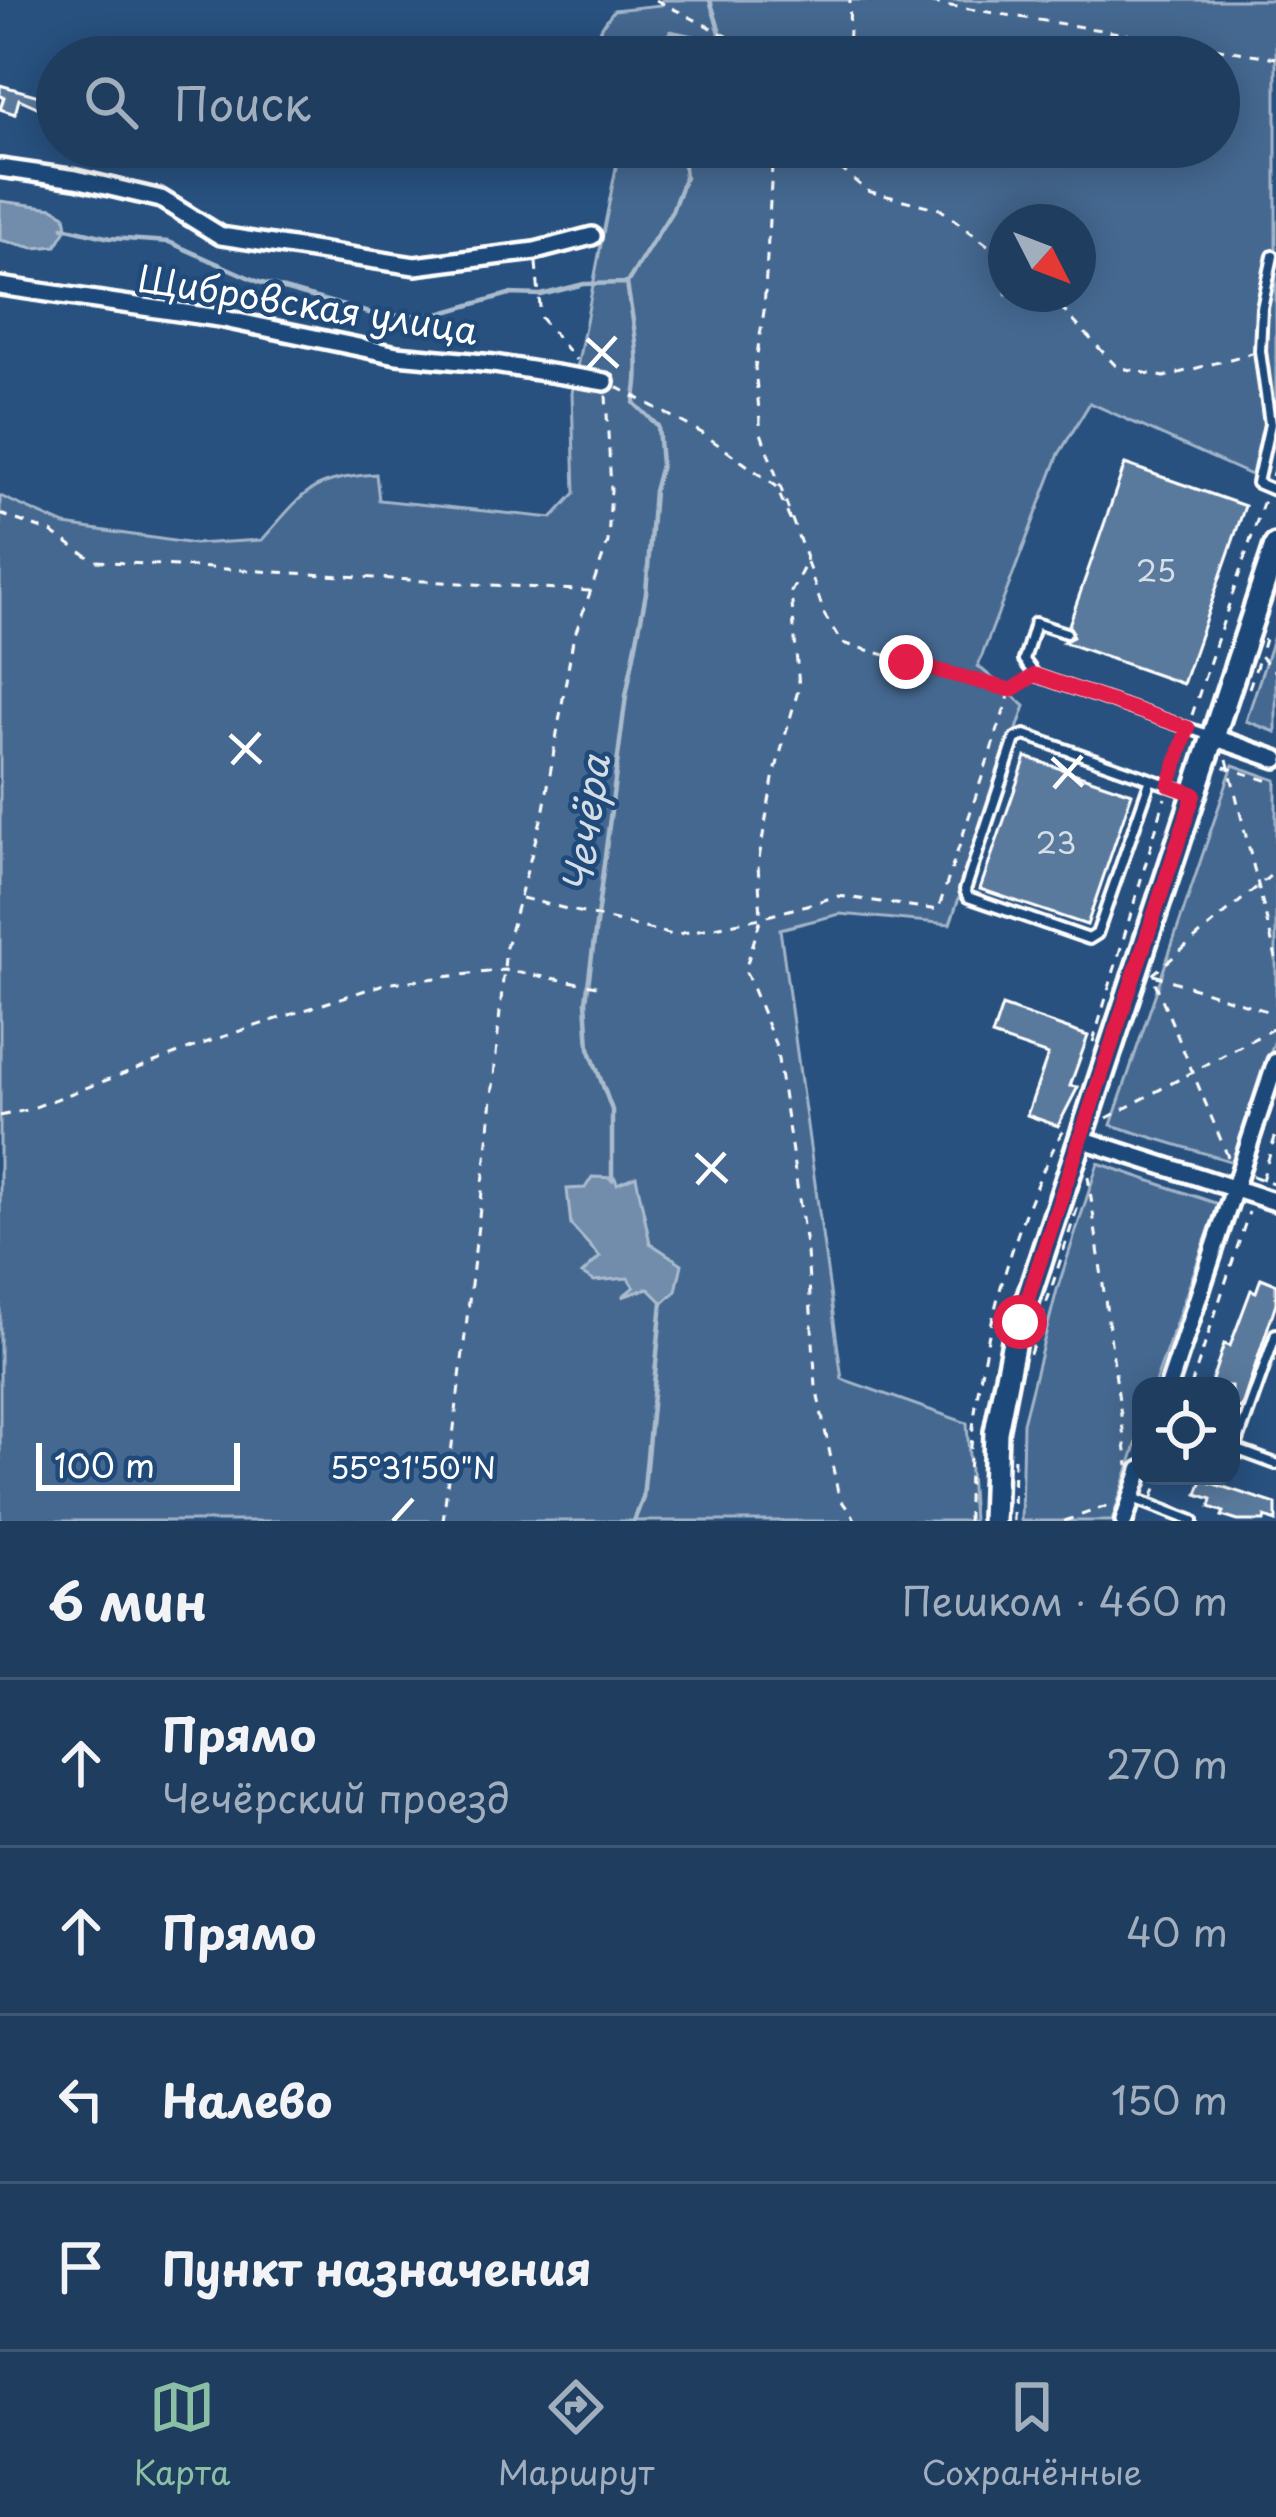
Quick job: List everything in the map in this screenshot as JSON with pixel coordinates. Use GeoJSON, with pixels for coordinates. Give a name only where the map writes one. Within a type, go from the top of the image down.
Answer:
{"type":"FeatureCollection","features":[{"type":"Feature","properties":{"kind":"main road"},"geometry":{"type":"LineString","coordinates":[[993,1521],[996,1432],[1014,1341],[1074,1131],[1276,546]]}},
{"type":"Feature","properties":{"kind":"street"},"geometry":{"type":"LineString","coordinates":[[0,168],[76,179],[160,200],[221,236],[415,266],[535,251],[592,236]]}},
{"type":"Feature","properties":{"kind":"street","name":"Щибровская улица"},"geometry":{"type":"LineString","coordinates":[[0,286],[219,317],[397,355],[494,364],[612,385]]}},
{"type":"Feature","properties":{"kind":"street"},"geometry":{"type":"LineString","coordinates":[[1213,737],[1276,759]]}},
{"type":"Feature","properties":{"kind":"street"},"geometry":{"type":"LineString","coordinates":[[1171,1377],[1276,1062]]}},
{"type":"Feature","properties":{"kind":"street"},"geometry":{"type":"LineString","coordinates":[[1074,1131],[1276,1202]]}},
{"type":"Feature","properties":{"kind":"street"},"geometry":{"type":"LineString","coordinates":[[1124,1521],[1136,1485]]}},
{"type":"Feature","properties":{"kind":"lane"},"geometry":{"type":"LineString","coordinates":[[1272,489],[1257,483],[1270,424],[1260,351],[1262,308],[1273,256]]}},
{"type":"Feature","properties":{"kind":"lane"},"geometry":{"type":"LineString","coordinates":[[1066,632],[1035,623],[1024,660],[1035,675],[1213,737]]}},
{"type":"Feature","properties":{"kind":"lane"},"geometry":{"type":"LineString","coordinates":[[1151,779],[1097,934],[1089,939],[968,897],[965,890],[1015,739],[1025,735],[1194,794]]}},
{"type":"Feature","properties":{"kind":"lane"},"geometry":{"type":"LineString","coordinates":[[1276,1334],[1235,1449],[1276,1464]]}},
{"type":"Feature","properties":{"kind":"lane"},"geometry":{"type":"LineString","coordinates":[[1132,1498],[1193,1521]]}},
{"type":"Feature","properties":{"kind":"path"},"geometry":{"type":"LineString","coordinates":[[452,0],[466,0]]}},
{"type":"Feature","properties":{"kind":"path"},"geometry":{"type":"LineString","coordinates":[[656,0],[727,36]]}},
{"type":"Feature","properties":{"kind":"path"},"geometry":{"type":"LineString","coordinates":[[849,36],[850,0]]}},
{"type":"Feature","properties":{"kind":"path"},"geometry":{"type":"LineString","coordinates":[[913,0],[1138,36]]}},
{"type":"Feature","properties":{"kind":"path"},"geometry":{"type":"LineString","coordinates":[[1240,52],[1276,58]]}},
{"type":"Feature","properties":{"kind":"path"},"geometry":{"type":"LineString","coordinates":[[771,168],[764,311],[755,367],[761,433],[825,616],[842,643],[1011,690]]}},
{"type":"Feature","properties":{"kind":"path"},"geometry":{"type":"LineString","coordinates":[[840,168],[867,191],[940,209],[988,245]]}},
{"type":"Feature","properties":{"kind":"path"},"geometry":{"type":"LineString","coordinates":[[535,251],[541,318],[574,356],[585,378]]}},
{"type":"Feature","properties":{"kind":"path"},"geometry":{"type":"LineString","coordinates":[[1065,312],[1118,367],[1164,376],[1260,351]]}},
{"type":"Feature","properties":{"kind":"path"},"geometry":{"type":"LineString","coordinates":[[443,1521],[506,946],[544,809],[573,640],[608,542],[612,385],[702,433],[776,486],[807,561],[791,592],[799,688],[773,779],[758,864],[761,918],[745,970],[776,1046],[807,1252],[816,1387],[839,1498],[856,1521]]}},
{"type":"Feature","properties":{"kind":"path"},"geometry":{"type":"LineString","coordinates":[[1088,1059],[1169,785],[1272,489],[1276,464]]}},
{"type":"Feature","properties":{"kind":"path"},"geometry":{"type":"LineString","coordinates":[[0,514],[51,532],[95,561],[591,592]]}},
{"type":"Feature","properties":{"kind":"path"},"geometry":{"type":"LineString","coordinates":[[1269,626],[1260,656],[1276,672]]}},
{"type":"Feature","properties":{"kind":"path"},"geometry":{"type":"LineString","coordinates":[[522,897],[673,935],[761,918],[838,896],[938,910],[1011,690],[1035,675]]}},
{"type":"Feature","properties":{"kind":"path"},"geometry":{"type":"LineString","coordinates":[[1227,759],[1276,958]]}},
{"type":"Feature","properties":{"kind":"path"},"geometry":{"type":"LineString","coordinates":[[1222,766],[1276,783]]}},
{"type":"Feature","properties":{"kind":"path"},"geometry":{"type":"LineString","coordinates":[[1152,974],[1276,872]]}},
{"type":"Feature","properties":{"kind":"path"},"geometry":{"type":"LineString","coordinates":[[0,1116],[384,984],[504,970],[597,986]]}},
{"type":"Feature","properties":{"kind":"path"},"geometry":{"type":"LineString","coordinates":[[1152,974],[1276,1014]]}},
{"type":"Feature","properties":{"kind":"path"},"geometry":{"type":"LineString","coordinates":[[1152,974],[1223,1142]]}},
{"type":"Feature","properties":{"kind":"path"},"geometry":{"type":"LineString","coordinates":[[1105,1118],[1276,1027]]}},
{"type":"Feature","properties":{"kind":"path"},"geometry":{"type":"LineString","coordinates":[[968,1521],[977,1391],[999,1299],[1045,1161],[1074,1131]]}},
{"type":"Feature","properties":{"kind":"path"},"geometry":{"type":"LineString","coordinates":[[1194,1377],[1276,1134]]}},
{"type":"Feature","properties":{"kind":"path"},"geometry":{"type":"LineString","coordinates":[[1028,1361],[1088,1176],[1132,1498],[1064,1521]]}},
{"type":"Feature","properties":{"kind":"path"},"geometry":{"type":"LineString","coordinates":[[1013,1521],[1014,1438]]}},
{"type":"Feature","properties":{"kind":"shaded area"},"geometry":{"type":"Polygon","coordinates":[[[662,0],[1276,0],[1276,417],[1255,477],[1090,403],[1059,454],[978,666],[1025,706],[950,924],[840,914],[780,929],[842,1379],[967,1423],[973,1521],[0,1521],[0,496],[65,525],[194,544],[262,540],[310,491],[335,480],[376,474],[379,500],[552,518],[575,493],[572,393],[616,168],[1240,168],[1240,36],[598,36],[614,10],[661,5],[662,0]]]}},
{"type":"Feature","properties":{"kind":"shaded area"},"geometry":{"type":"Polygon","coordinates":[[[0,201],[53,208],[65,215],[67,228],[56,246],[34,248],[0,240],[0,201]]]}},
{"type":"Feature","properties":{"kind":"shaded area"},"geometry":{"type":"Polygon","coordinates":[[[1276,630],[1276,732],[1246,721],[1276,630]]]}},
{"type":"Feature","properties":{"kind":"shaded area"},"geometry":{"type":"Polygon","coordinates":[[[1233,765],[1276,780],[1276,1037],[1233,1162],[1111,1125],[1233,765]]]}},
{"type":"Feature","properties":{"kind":"shaded area"},"geometry":{"type":"Polygon","coordinates":[[[1098,1163],[1218,1204],[1157,1377],[1132,1377],[1132,1458],[1112,1521],[1021,1521],[1023,1423],[1057,1290],[1098,1163]]]}},
{"type":"Feature","properties":{"kind":"shaded area"},"geometry":{"type":"Polygon","coordinates":[[[636,1176],[650,1243],[682,1264],[676,1291],[663,1303],[648,1288],[622,1297],[634,1287],[628,1278],[594,1281],[582,1274],[600,1257],[571,1225],[567,1189],[585,1188],[592,1177],[615,1178],[617,1184],[636,1176]]]}},
{"type":"Feature","properties":{"kind":"building"},"geometry":{"type":"Polygon","coordinates":[[[0,85],[36,95],[36,107],[19,99],[15,114],[0,109],[4,97],[0,85]]]}},
{"type":"Feature","properties":{"kind":"building"},"geometry":{"type":"Polygon","coordinates":[[[1125,464],[1245,506],[1183,684],[1063,642],[1073,637],[1069,625],[1125,464]]]}},
{"type":"Feature","properties":{"kind":"building"},"geometry":{"type":"Polygon","coordinates":[[[1026,757],[1132,793],[1087,925],[980,889],[1026,757]]]}},
{"type":"Feature","properties":{"kind":"building"},"geometry":{"type":"Polygon","coordinates":[[[1002,1006],[1088,1036],[1070,1086],[1078,1087],[1058,1126],[1027,1115],[1048,1055],[992,1036],[1002,1006]]]}},
{"type":"Feature","properties":{"kind":"building"},"geometry":{"type":"Polygon","coordinates":[[[1261,1278],[1276,1284],[1276,1303],[1241,1409],[1240,1377],[1213,1377],[1251,1290],[1256,1292],[1261,1278]]]}},
{"type":"Feature","properties":{"kind":"building"},"geometry":{"type":"Polygon","coordinates":[[[1200,1485],[1217,1485],[1276,1504],[1276,1521],[1222,1516],[1224,1512],[1210,1507],[1212,1499],[1197,1494],[1200,1485]]]}},
{"type":"Feature","properties":{"kind":"waterway","name":"Чечёра"},"geometry":{"type":"LineString","coordinates":[[710,0],[721,36]]}},
{"type":"Feature","properties":{"kind":"waterway","name":"Чечёра"},"geometry":{"type":"LineString","coordinates":[[668,36],[671,32],[690,36]]}},
{"type":"Feature","properties":{"kind":"waterway","name":"Чечёра"},"geometry":{"type":"LineString","coordinates":[[612,1180],[612,1110],[589,1048],[586,1001],[661,465],[658,426],[634,403],[637,357],[627,283],[672,211],[684,168]]}},
{"type":"Feature","properties":{"kind":"waterway"},"geometry":{"type":"LineString","coordinates":[[63,227],[110,238],[169,242],[259,282],[380,316],[435,315],[509,294],[541,295],[584,284],[627,283]]}},
{"type":"Feature","properties":{"kind":"waterway","name":"Чечёра"},"geometry":{"type":"LineString","coordinates":[[634,1521],[643,1498],[662,1302]]}},
{"type":"Feature","properties":{"kind":"route"},"geometry":{"type":"LineString","coordinates":[[906,662],[1011,690],[1035,675],[1188,728],[1169,785],[1194,794],[1020,1322]]}}]}
